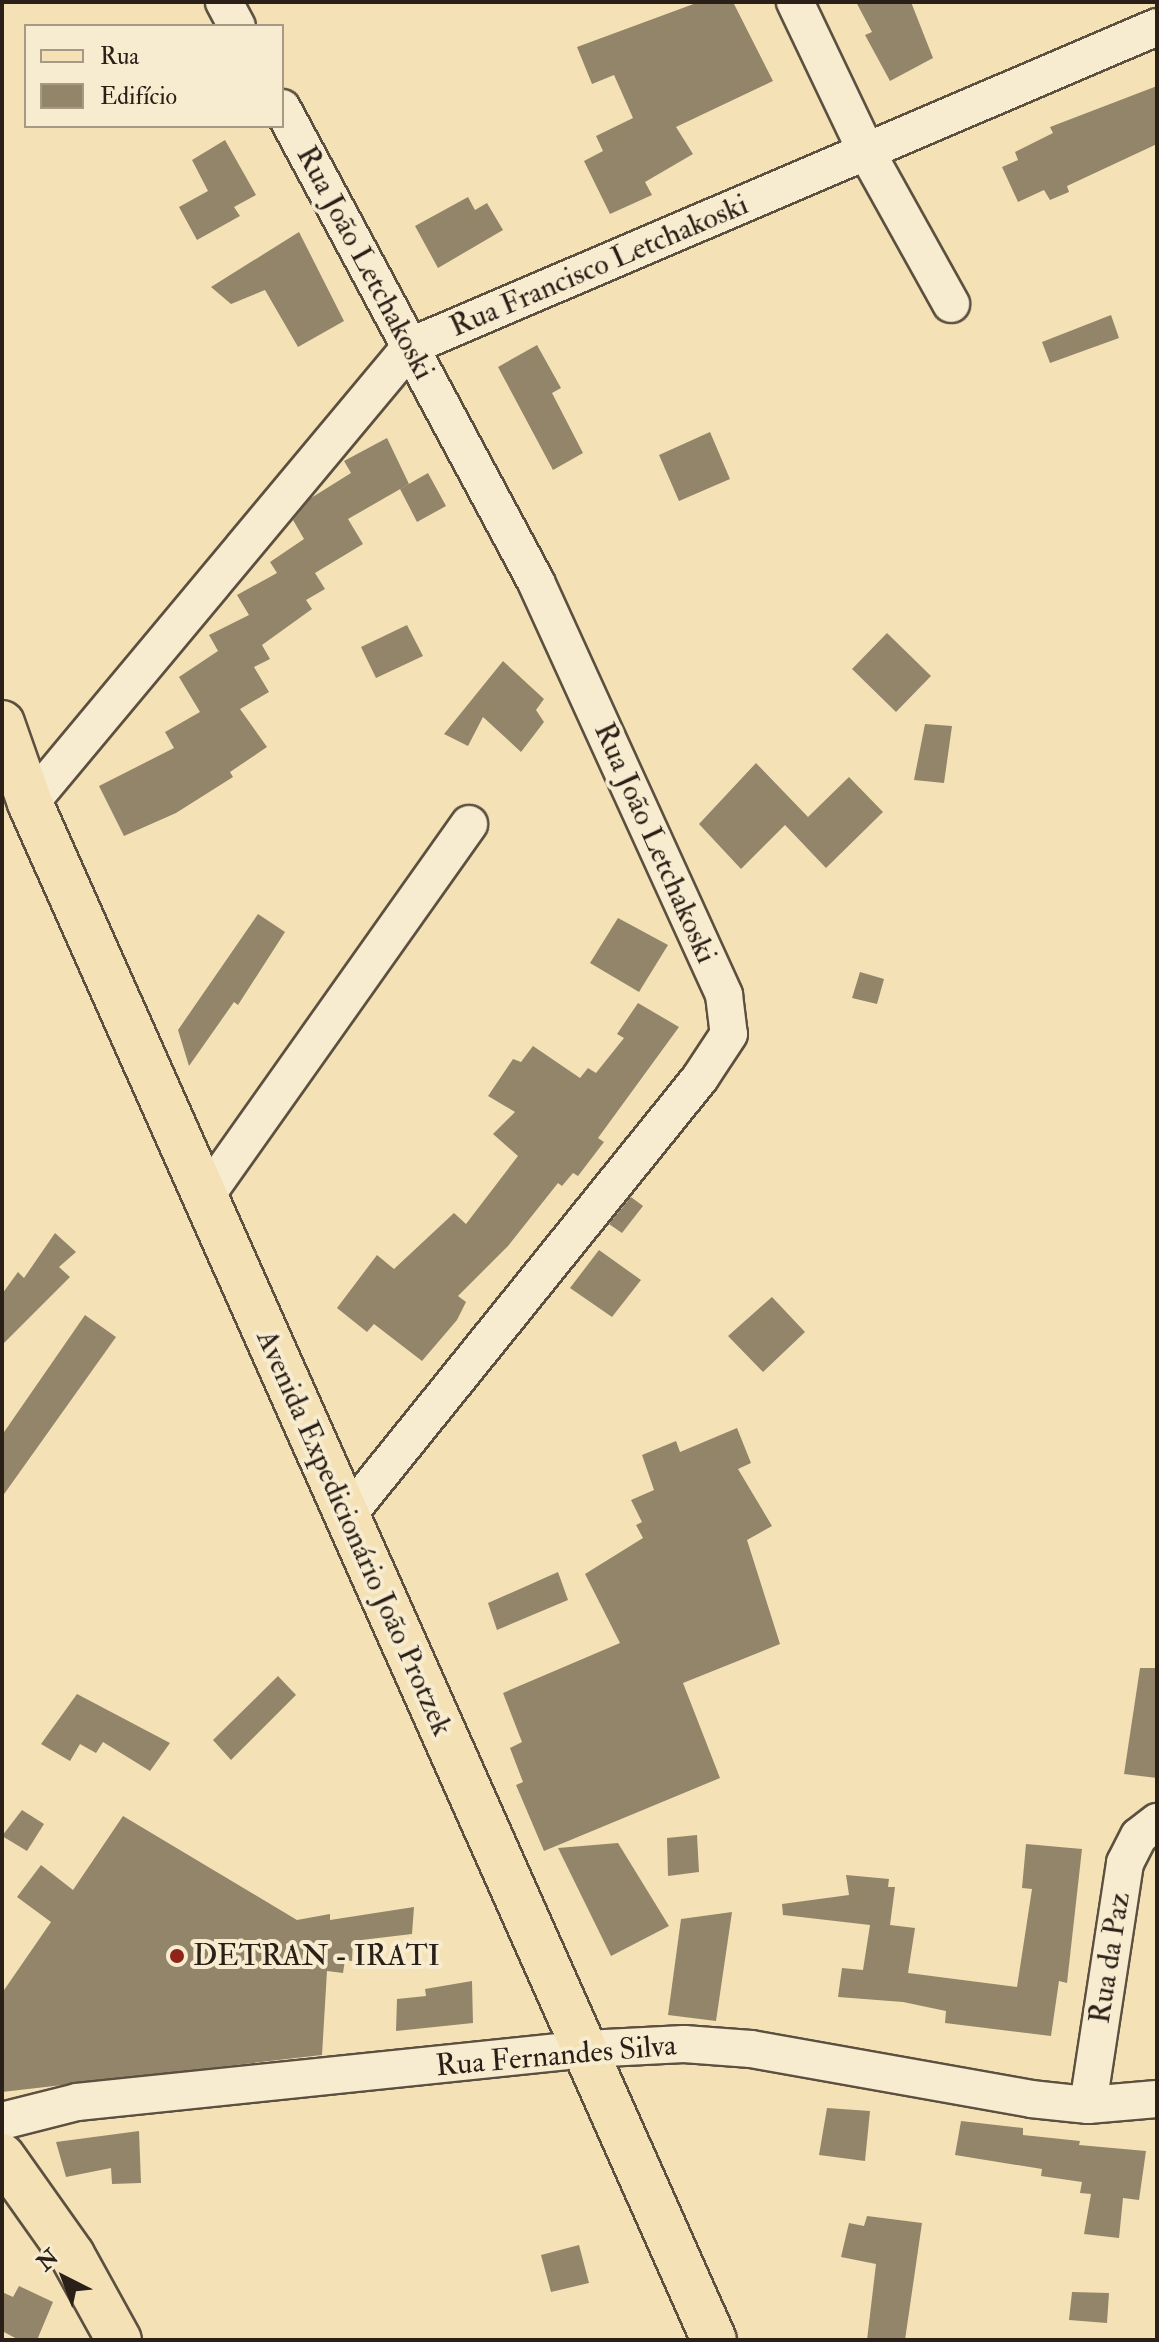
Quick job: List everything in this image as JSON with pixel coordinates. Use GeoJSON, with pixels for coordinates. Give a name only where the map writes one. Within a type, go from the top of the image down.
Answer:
{"type":"FeatureCollection","features":[{"type":"Feature","properties":{"kind":"main road","name":"Avenida Expedicionário João Protzek"},"geometry":{"type":"LineString","coordinates":[[2,723],[30,803],[714,2340]]}},
{"type":"Feature","properties":{"kind":"main road"},"geometry":{"type":"LineString","coordinates":[[2,2156],[72,2255],[119,2340]]}},
{"type":"Feature","properties":{"kind":"street"},"geometry":{"type":"LineString","coordinates":[[224,2],[236,24]]}},
{"type":"Feature","properties":{"kind":"street"},"geometry":{"type":"LineString","coordinates":[[795,2],[866,151],[951,304]]}},
{"type":"Feature","properties":{"kind":"street","name":"Rua Francisco Letchakoski"},"geometry":{"type":"LineString","coordinates":[[30,803],[411,346],[1157,27]]}},
{"type":"Feature","properties":{"kind":"street","name":"Rua João Letchakoski"},"geometry":{"type":"LineString","coordinates":[[284,112],[536,582],[724,995],[729,1034],[700,1078],[346,1517]]}},
{"type":"Feature","properties":{"kind":"street"},"geometry":{"type":"LineString","coordinates":[[205,1197],[469,824]]}},
{"type":"Feature","properties":{"kind":"street","name":"Rua da Paz"},"geometry":{"type":"LineString","coordinates":[[1088,2105],[1125,1863],[1139,1836],[1157,1822]]}},
{"type":"Feature","properties":{"kind":"street","name":"Rua Fernandes Silva"},"geometry":{"type":"LineString","coordinates":[[2,2121],[77,2102],[586,2049],[684,2044],[751,2049],[1088,2105],[1157,2099]]}},
{"type":"Feature","properties":{"kind":"building"},"geometry":{"type":"Polygon","coordinates":[[[699,2],[733,2],[773,81],[676,127],[693,154],[645,182],[652,195],[610,214],[584,161],[603,151],[596,136],[633,118],[614,75],[592,84],[577,47],[699,2]]]}},
{"type":"Feature","properties":{"kind":"building"},"geometry":{"type":"Polygon","coordinates":[[[856,2],[911,2],[933,58],[890,81],[865,35],[872,32],[856,2]]]}},
{"type":"Feature","properties":{"kind":"building"},"geometry":{"type":"Polygon","coordinates":[[[1157,86],[1157,144],[1067,186],[1069,192],[1050,200],[1044,190],[1018,202],[1002,167],[1018,160],[1015,152],[1053,133],[1050,127],[1157,86]]]}},
{"type":"Feature","properties":{"kind":"building"},"geometry":{"type":"Polygon","coordinates":[[[225,140],[256,195],[234,207],[240,216],[197,240],[179,207],[208,191],[192,160],[225,140]]]}},
{"type":"Feature","properties":{"kind":"building"},"geometry":{"type":"Polygon","coordinates":[[[468,197],[475,210],[487,203],[503,230],[438,268],[415,226],[468,197]]]}},
{"type":"Feature","properties":{"kind":"building"},"geometry":{"type":"Polygon","coordinates":[[[299,232],[344,321],[298,347],[265,290],[231,304],[211,287],[299,232]]]}},
{"type":"Feature","properties":{"kind":"building"},"geometry":{"type":"Polygon","coordinates":[[[1111,315],[1119,338],[1050,363],[1042,342],[1111,315]]]}},
{"type":"Feature","properties":{"kind":"building"},"geometry":{"type":"Polygon","coordinates":[[[537,345],[561,388],[552,393],[583,453],[553,470],[498,367],[537,345]]]}},
{"type":"Feature","properties":{"kind":"building"},"geometry":{"type":"Polygon","coordinates":[[[710,432],[730,479],[679,501],[659,455],[710,432]]]}},
{"type":"Feature","properties":{"kind":"building"},"geometry":{"type":"Polygon","coordinates":[[[387,438],[409,484],[348,519],[363,544],[315,573],[325,589],[306,600],[312,609],[262,645],[270,659],[254,667],[269,692],[240,709],[267,747],[230,772],[233,777],[176,813],[124,836],[99,786],[174,748],[165,732],[200,712],[179,677],[218,651],[209,635],[249,615],[237,595],[277,573],[270,562],[304,539],[293,520],[311,498],[351,473],[344,461],[387,438]]]}},
{"type":"Feature","properties":{"kind":"building"},"geometry":{"type":"Polygon","coordinates":[[[428,473],[446,506],[417,522],[400,489],[428,473]]]}},
{"type":"Feature","properties":{"kind":"building"},"geometry":{"type":"Polygon","coordinates":[[[407,625],[423,656],[376,678],[361,647],[407,625]]]}},
{"type":"Feature","properties":{"kind":"building"},"geometry":{"type":"Polygon","coordinates":[[[887,633],[931,676],[896,712],[852,669],[887,633]]]}},
{"type":"Feature","properties":{"kind":"building"},"geometry":{"type":"Polygon","coordinates":[[[503,661],[544,699],[536,710],[544,722],[521,752],[483,717],[468,746],[444,734],[503,661]]]}},
{"type":"Feature","properties":{"kind":"building"},"geometry":{"type":"Polygon","coordinates":[[[925,724],[952,726],[944,783],[914,780],[925,724]]]}},
{"type":"Feature","properties":{"kind":"building"},"geometry":{"type":"Polygon","coordinates":[[[756,763],[808,817],[849,777],[883,812],[826,868],[785,825],[741,869],[699,824],[756,763]]]}},
{"type":"Feature","properties":{"kind":"building"},"geometry":{"type":"Polygon","coordinates":[[[258,914],[285,932],[238,1005],[234,1002],[189,1066],[178,1030],[258,914]]]}},
{"type":"Feature","properties":{"kind":"building"},"geometry":{"type":"Polygon","coordinates":[[[618,918],[668,945],[639,992],[590,963],[618,918]]]}},
{"type":"Feature","properties":{"kind":"building"},"geometry":{"type":"Polygon","coordinates":[[[860,972],[884,979],[877,1004],[852,998],[860,972]]]}},
{"type":"Feature","properties":{"kind":"building"},"geometry":{"type":"Polygon","coordinates":[[[638,1003],[679,1027],[598,1138],[604,1142],[578,1176],[573,1173],[562,1186],[558,1183],[508,1246],[458,1296],[466,1302],[457,1320],[422,1361],[374,1324],[367,1332],[337,1308],[377,1255],[394,1269],[454,1213],[466,1224],[518,1156],[493,1134],[515,1112],[488,1096],[513,1059],[521,1062],[533,1046],[580,1078],[588,1068],[596,1073],[624,1038],[617,1034],[638,1003]]]}},
{"type":"Feature","properties":{"kind":"building"},"geometry":{"type":"Polygon","coordinates":[[[631,1197],[643,1206],[622,1233],[609,1224],[631,1197]]]}},
{"type":"Feature","properties":{"kind":"building"},"geometry":{"type":"Polygon","coordinates":[[[55,1233],[76,1252],[59,1267],[70,1277],[2,1345],[2,1294],[18,1272],[24,1278],[55,1233]]]}},
{"type":"Feature","properties":{"kind":"building"},"geometry":{"type":"Polygon","coordinates":[[[599,1250],[641,1280],[612,1317],[570,1288],[599,1250]]]}},
{"type":"Feature","properties":{"kind":"building"},"geometry":{"type":"Polygon","coordinates":[[[772,1297],[805,1332],[763,1372],[728,1336],[772,1297]]]}},
{"type":"Feature","properties":{"kind":"building"},"geometry":{"type":"Polygon","coordinates":[[[85,1315],[116,1337],[2,1497],[2,1435],[85,1315]]]}},
{"type":"Feature","properties":{"kind":"building"},"geometry":{"type":"Polygon","coordinates":[[[737,1428],[751,1463],[738,1469],[772,1526],[747,1540],[780,1644],[683,1683],[720,1778],[544,1851],[516,1785],[523,1782],[510,1748],[522,1742],[503,1693],[620,1643],[585,1574],[643,1538],[636,1525],[642,1522],[631,1500],[654,1490],[642,1455],[676,1441],[680,1452],[737,1428]]]}},
{"type":"Feature","properties":{"kind":"building"},"geometry":{"type":"Polygon","coordinates":[[[558,1572],[568,1600],[497,1630],[488,1603],[558,1572]]]}},
{"type":"Feature","properties":{"kind":"building"},"geometry":{"type":"Polygon","coordinates":[[[1140,1668],[1157,1668],[1157,1778],[1124,1774],[1140,1668]]]}},
{"type":"Feature","properties":{"kind":"building"},"geometry":{"type":"Polygon","coordinates":[[[278,1676],[296,1695],[231,1760],[213,1740],[278,1676]]]}},
{"type":"Feature","properties":{"kind":"building"},"geometry":{"type":"Polygon","coordinates":[[[77,1694],[170,1743],[150,1771],[103,1742],[96,1753],[80,1744],[70,1761],[41,1744],[77,1694]]]}},
{"type":"Feature","properties":{"kind":"building"},"geometry":{"type":"Polygon","coordinates":[[[22,1810],[44,1824],[27,1851],[2,1836],[22,1810]]]}},
{"type":"Feature","properties":{"kind":"building","name":"DETRAN - IRATI"},"geometry":{"type":"Polygon","coordinates":[[[123,1816],[297,1920],[330,1914],[330,1920],[414,1907],[412,1934],[353,1941],[352,1961],[345,1960],[343,1973],[327,1971],[322,2055],[2,2092],[2,1993],[51,1922],[17,1897],[41,1865],[73,1890],[123,1816]]]}},
{"type":"Feature","properties":{"kind":"building"},"geometry":{"type":"Polygon","coordinates":[[[697,1835],[699,1872],[668,1876],[667,1838],[697,1835]]]}},
{"type":"Feature","properties":{"kind":"building"},"geometry":{"type":"Polygon","coordinates":[[[618,1843],[669,1926],[611,1956],[558,1848],[618,1843]]]}},
{"type":"Feature","properties":{"kind":"building"},"geometry":{"type":"Polygon","coordinates":[[[1026,1844],[1082,1849],[1067,1983],[1059,1981],[1051,2036],[945,2023],[946,2011],[903,2002],[838,1997],[842,1968],[863,1970],[870,1925],[783,1915],[782,1904],[849,1895],[846,1875],[889,1879],[888,1887],[895,1887],[890,1925],[915,1928],[908,1973],[1017,1987],[1032,1889],[1022,1888],[1026,1844]]]}},
{"type":"Feature","properties":{"kind":"building"},"geometry":{"type":"Polygon","coordinates":[[[732,1912],[716,2021],[668,2015],[681,1919],[732,1912]]]}},
{"type":"Feature","properties":{"kind":"building"},"geometry":{"type":"Polygon","coordinates":[[[472,1981],[473,2023],[396,2031],[397,1999],[426,1996],[425,1989],[472,1981]]]}},
{"type":"Feature","properties":{"kind":"building"},"geometry":{"type":"Polygon","coordinates":[[[827,2108],[870,2111],[865,2161],[819,2155],[827,2108]]]}},
{"type":"Feature","properties":{"kind":"building"},"geometry":{"type":"Polygon","coordinates":[[[961,2121],[1023,2128],[1023,2135],[1080,2141],[1079,2145],[1146,2151],[1139,2200],[1123,2198],[1119,2238],[1084,2234],[1091,2194],[1080,2193],[1082,2182],[1041,2176],[1042,2169],[955,2155],[961,2121]]]}},
{"type":"Feature","properties":{"kind":"building"},"geometry":{"type":"Polygon","coordinates":[[[139,2131],[141,2183],[112,2184],[111,2168],[66,2177],[56,2142],[139,2131]]]}},
{"type":"Feature","properties":{"kind":"building"},"geometry":{"type":"Polygon","coordinates":[[[867,2216],[922,2223],[905,2340],[867,2340],[876,2264],[841,2257],[849,2223],[864,2226],[867,2216]]]}},
{"type":"Feature","properties":{"kind":"building"},"geometry":{"type":"Polygon","coordinates":[[[579,2245],[589,2283],[551,2292],[541,2255],[579,2245]]]}},
{"type":"Feature","properties":{"kind":"building"},"geometry":{"type":"Polygon","coordinates":[[[19,2286],[53,2302],[37,2340],[19,2340],[2,2331],[2,2292],[13,2297],[19,2286]]]}},
{"type":"Feature","properties":{"kind":"building"},"geometry":{"type":"Polygon","coordinates":[[[1072,2292],[1109,2293],[1107,2323],[1069,2320],[1072,2292]]]}},
{"type":"Feature","properties":{"kind":"place","name":"DETRAN - IRATI"},"geometry":{"type":"Point","coordinates":[177,1956]}}]}
